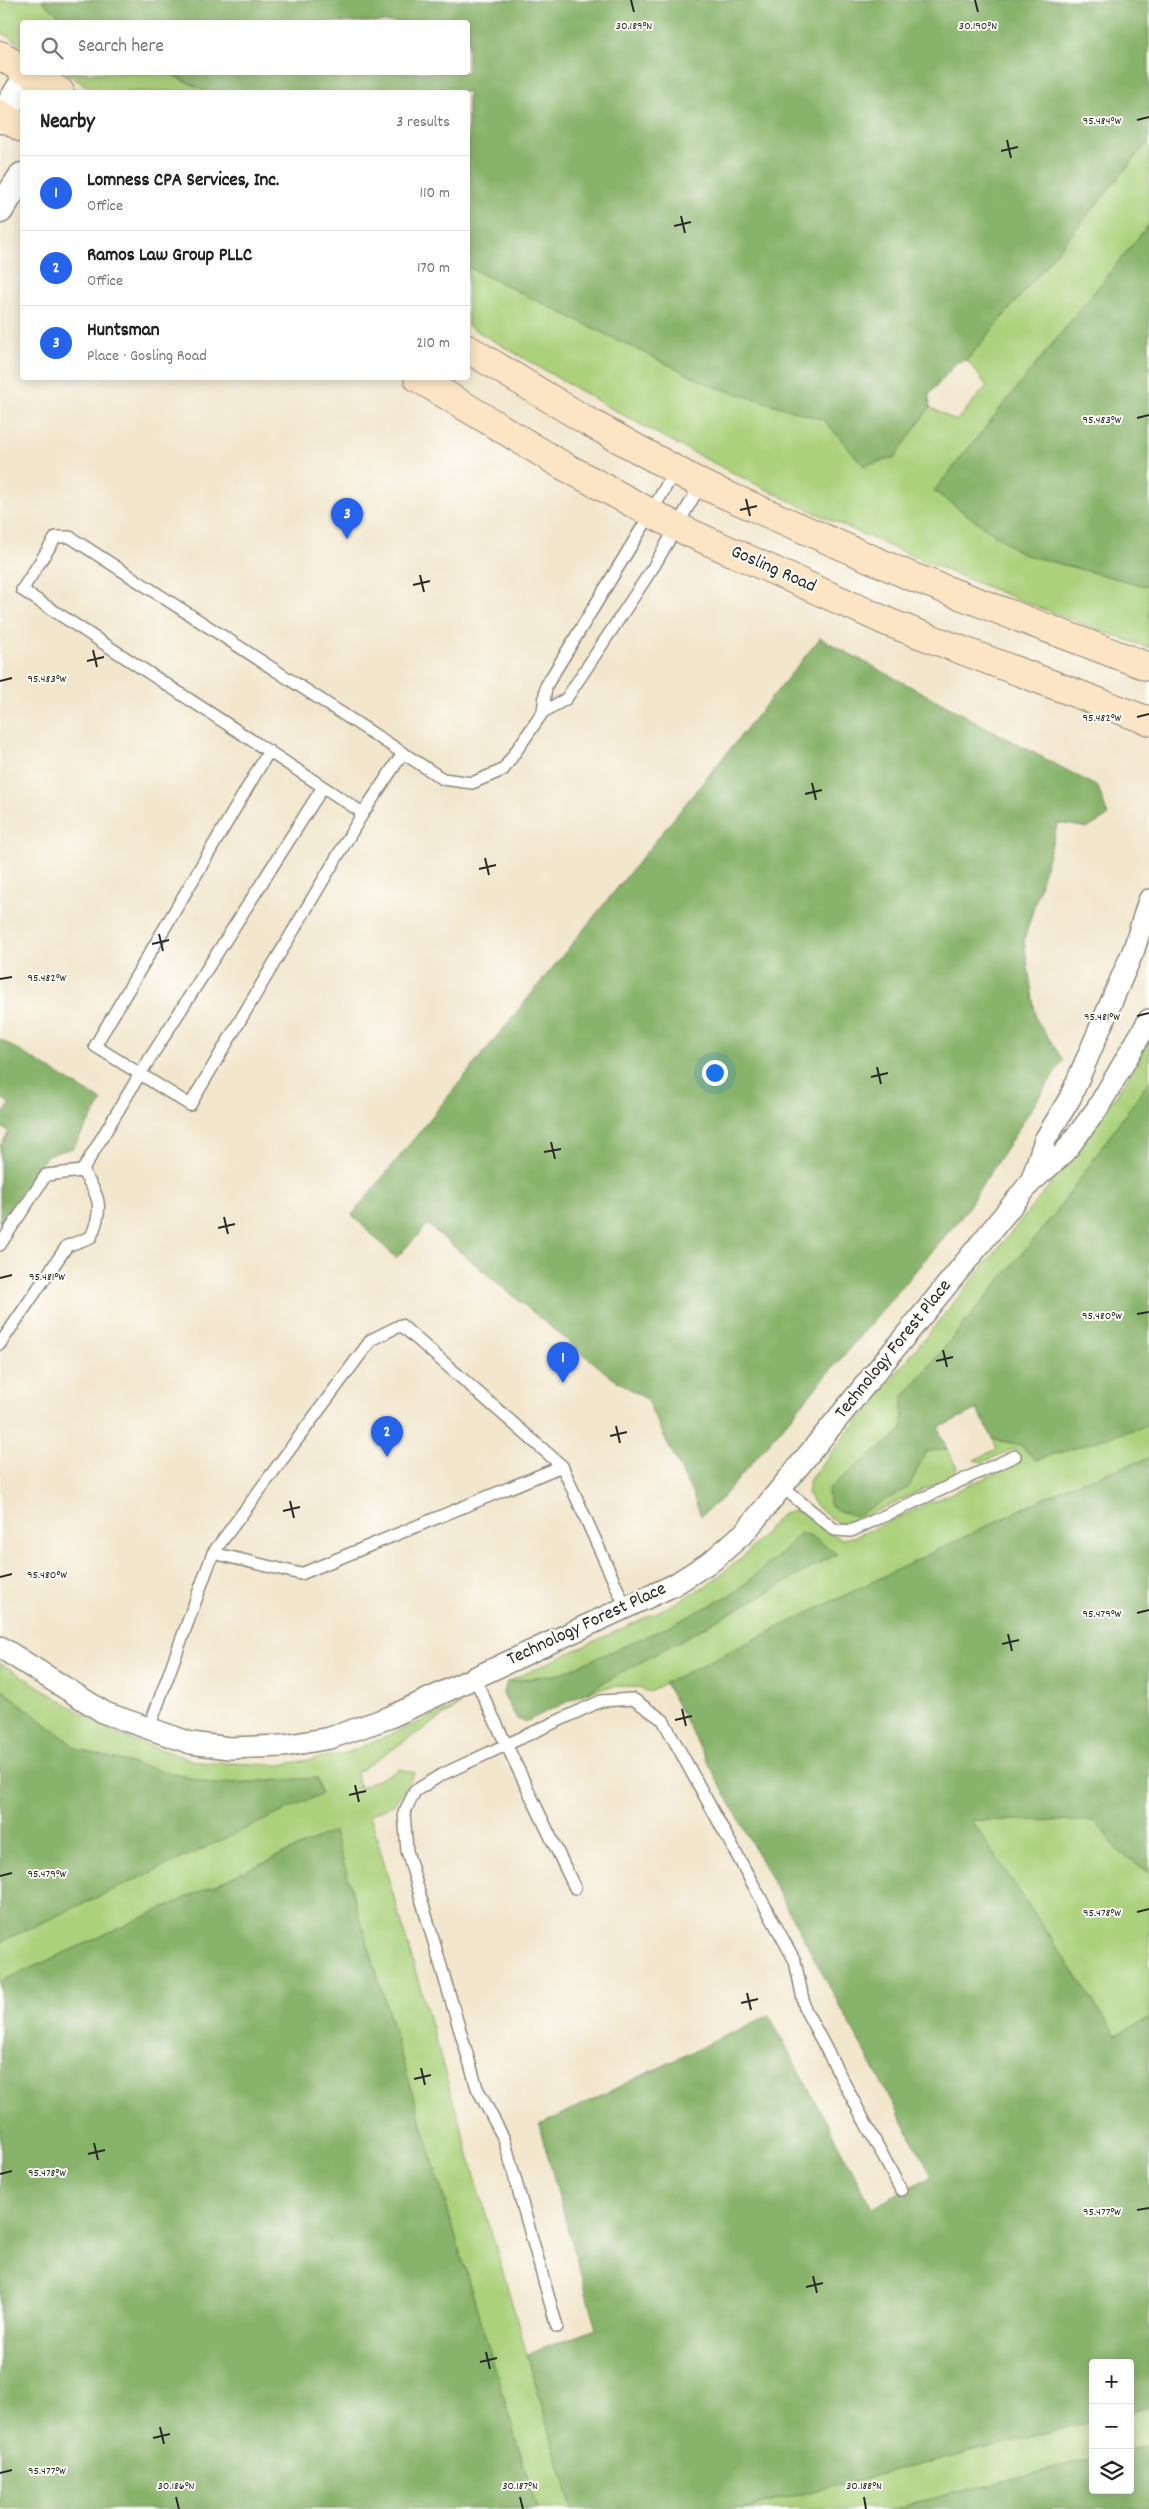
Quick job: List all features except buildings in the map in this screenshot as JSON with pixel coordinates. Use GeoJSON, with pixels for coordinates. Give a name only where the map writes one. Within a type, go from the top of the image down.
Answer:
{"type":"FeatureCollection","features":[{"type":"Feature","properties":{"kind":"main road"},"geometry":{"type":"LineString","coordinates":[[0,55],[20,68]]}},
{"type":"Feature","properties":{"kind":"main road"},"geometry":{"type":"LineString","coordinates":[[32,75],[57,90]]}},
{"type":"Feature","properties":{"kind":"main road"},"geometry":{"type":"LineString","coordinates":[[470,350],[587,421],[701,484],[910,576],[1149,667]]}},
{"type":"Feature","properties":{"kind":"main road","name":"Gosling Road"},"geometry":{"type":"LineString","coordinates":[[421,380],[562,465],[677,527],[890,623],[1149,721]]}},
{"type":"Feature","properties":{"kind":"street"},"geometry":{"type":"LineString","coordinates":[[21,90],[28,75]]}},
{"type":"Feature","properties":{"kind":"street"},"geometry":{"type":"LineString","coordinates":[[6,120],[20,91]]}},
{"type":"Feature","properties":{"kind":"street"},"geometry":{"type":"LineString","coordinates":[[0,210],[20,179]]}},
{"type":"Feature","properties":{"kind":"street","name":"Technology Forest Place"},"geometry":{"type":"LineString","coordinates":[[1031,1182],[1045,1140],[1070,1098],[1134,949],[1149,900]]}},
{"type":"Feature","properties":{"kind":"street","name":"Technology Forest Place"},"geometry":{"type":"LineString","coordinates":[[0,1647],[105,1713],[191,1743],[229,1748],[284,1746],[330,1738],[388,1718],[674,1585],[714,1560],[745,1532],[1031,1182],[1064,1153],[1097,1109],[1149,1020]]}},
{"type":"Feature","properties":{"kind":"lane"},"geometry":{"type":"LineString","coordinates":[[543,712],[546,686],[651,513],[674,470]]}},
{"type":"Feature","properties":{"kind":"lane"},"geometry":{"type":"LineString","coordinates":[[363,813],[22,590],[56,537],[70,537],[443,779],[472,783],[503,770],[543,712],[566,699],[677,527],[701,484]]}},
{"type":"Feature","properties":{"kind":"lane"},"geometry":{"type":"LineString","coordinates":[[270,751],[96,1046],[190,1105],[363,813],[403,753]]}},
{"type":"Feature","properties":{"kind":"lane"},"geometry":{"type":"LineString","coordinates":[[82,1171],[140,1074],[323,787]]}},
{"type":"Feature","properties":{"kind":"lane"},"geometry":{"type":"LineString","coordinates":[[0,1245],[46,1175],[82,1171]]}},
{"type":"Feature","properties":{"kind":"lane"},"geometry":{"type":"LineString","coordinates":[[0,1344],[67,1246],[91,1237],[99,1218],[96,1192],[82,1171]]}},
{"type":"Feature","properties":{"kind":"lane"},"geometry":{"type":"LineString","coordinates":[[149,1728],[213,1553],[371,1340],[401,1325],[562,1466],[626,1608]]}},
{"type":"Feature","properties":{"kind":"lane"},"geometry":{"type":"LineString","coordinates":[[782,1487],[835,1530],[851,1530],[1014,1456]]}},
{"type":"Feature","properties":{"kind":"lane"},"geometry":{"type":"LineString","coordinates":[[213,1553],[301,1574],[562,1466]]}},
{"type":"Feature","properties":{"kind":"lane"},"geometry":{"type":"LineString","coordinates":[[474,1677],[575,1888]]}},
{"type":"Feature","properties":{"kind":"lane"},"geometry":{"type":"LineString","coordinates":[[557,2327],[504,2139],[477,2088],[407,1851],[404,1813],[415,1791],[440,1775],[601,1701],[633,1699],[663,1720],[795,1961],[805,2009],[901,2190]]}},
{"type":"Feature","properties":{"kind":"green space"},"geometry":{"type":"Polygon","coordinates":[[[0,0],[41,0],[65,20],[20,20],[20,45],[0,31],[0,0]]]}},
{"type":"Feature","properties":{"kind":"green space"},"geometry":{"type":"Polygon","coordinates":[[[41,0],[1149,0],[1149,141],[967,360],[957,362],[929,395],[930,407],[895,457],[864,466],[824,420],[712,386],[470,268],[470,90],[203,90],[173,75],[470,75],[470,20],[65,20],[41,0]]]}},
{"type":"Feature","properties":{"kind":"green space"},"geometry":{"type":"Polygon","coordinates":[[[68,75],[173,75],[203,90],[93,90],[68,75]]]}},
{"type":"Feature","properties":{"kind":"green space"},"geometry":{"type":"Polygon","coordinates":[[[1149,141],[1149,224],[934,491],[1022,554],[1149,587],[1149,648],[969,580],[910,555],[736,474],[599,402],[470,327],[470,268],[712,386],[824,420],[865,466],[895,457],[930,407],[956,421],[987,386],[967,360],[1149,141]]]}},
{"type":"Feature","properties":{"kind":"green space"},"geometry":{"type":"Polygon","coordinates":[[[1149,224],[1149,587],[1022,554],[934,491],[1149,224]]]}},
{"type":"Feature","properties":{"kind":"green space"},"geometry":{"type":"Polygon","coordinates":[[[820,638],[1098,787],[1108,816],[1088,828],[1058,823],[1024,941],[1036,1019],[1063,1060],[963,1215],[723,1497],[701,1516],[692,1493],[646,1399],[611,1377],[428,1225],[396,1258],[352,1215],[820,638]]]}},
{"type":"Feature","properties":{"kind":"green space"},"geometry":{"type":"Polygon","coordinates":[[[0,1039],[102,1101],[73,1148],[47,1155],[0,1224],[0,1146],[9,1132],[0,1126],[0,1119],[10,1104],[0,1097],[0,1039]]]}},
{"type":"Feature","properties":{"kind":"green space"},"geometry":{"type":"Polygon","coordinates":[[[1149,1040],[1149,1081],[1057,1211],[903,1398],[903,1430],[884,1446],[918,1466],[926,1451],[947,1450],[957,1468],[953,1476],[850,1523],[837,1523],[814,1504],[807,1493],[810,1479],[1084,1143],[1134,1068],[1149,1040]]]}},
{"type":"Feature","properties":{"kind":"green space"},"geometry":{"type":"Polygon","coordinates":[[[1149,1081],[1149,1425],[1036,1460],[1020,1445],[993,1439],[977,1409],[938,1428],[947,1450],[926,1451],[909,1487],[856,1516],[839,1511],[829,1504],[828,1489],[903,1430],[903,1398],[1057,1211],[1149,1081]]]}},
{"type":"Feature","properties":{"kind":"green space"},"geometry":{"type":"Polygon","coordinates":[[[1149,1425],[1149,1458],[1069,1486],[650,1692],[632,1687],[616,1686],[581,1695],[837,1554],[800,1533],[781,1554],[734,1593],[670,1626],[560,1674],[507,1682],[668,1607],[709,1584],[746,1554],[780,1516],[791,1511],[802,1512],[830,1534],[842,1539],[857,1536],[1020,1462],[1014,1449],[983,1462],[974,1460],[997,1449],[993,1439],[1020,1445],[1036,1460],[1149,1425]]]}},
{"type":"Feature","properties":{"kind":"green space"},"geometry":{"type":"Polygon","coordinates":[[[1149,1458],[1149,1872],[1117,1850],[1096,1821],[971,1820],[1116,2035],[1149,2019],[1149,2407],[1134,2411],[1134,2359],[1089,2359],[1089,2422],[742,2509],[572,2509],[527,2354],[596,2329],[539,2125],[769,2015],[872,2208],[932,2176],[665,1683],[1069,1486],[1149,1458]]]}},
{"type":"Feature","properties":{"kind":"green space"},"geometry":{"type":"Polygon","coordinates":[[[800,1533],[816,1539],[837,1554],[581,1695],[525,1722],[517,1719],[503,1695],[507,1682],[560,1674],[670,1626],[734,1593],[781,1554],[800,1533]]]}},
{"type":"Feature","properties":{"kind":"green space"},"geometry":{"type":"Polygon","coordinates":[[[0,1663],[118,1735],[199,1762],[280,1765],[347,1753],[460,1705],[356,1773],[360,1788],[401,1769],[415,1773],[394,1804],[370,1815],[572,2509],[537,2509],[334,1831],[0,1982],[0,1942],[320,1794],[317,1778],[214,1784],[79,1750],[0,1688],[0,1663]]]}},
{"type":"Feature","properties":{"kind":"green space"},"geometry":{"type":"Polygon","coordinates":[[[0,1688],[79,1750],[214,1784],[317,1778],[321,1794],[0,1942],[0,1688]]]}},
{"type":"Feature","properties":{"kind":"green space"},"geometry":{"type":"Polygon","coordinates":[[[971,1820],[1097,1821],[1117,1850],[1149,1872],[1149,2019],[1116,2035],[971,1820]]]}},
{"type":"Feature","properties":{"kind":"green space"},"geometry":{"type":"Polygon","coordinates":[[[334,1831],[537,2509],[0,2509],[0,1982],[334,1831]]]}},
{"type":"Feature","properties":{"kind":"green space"},"geometry":{"type":"Polygon","coordinates":[[[1149,2407],[1149,2445],[1134,2449],[1134,2411],[1149,2407]]]}},
{"type":"Feature","properties":{"kind":"green space"},"geometry":{"type":"Polygon","coordinates":[[[1089,2422],[1089,2460],[889,2509],[742,2509],[1089,2422]]]}},
{"type":"Feature","properties":{"kind":"green space"},"geometry":{"type":"Polygon","coordinates":[[[1149,2445],[1149,2509],[889,2509],[1089,2460],[1089,2494],[1134,2494],[1134,2449],[1149,2445]]]}},
{"type":"Feature","properties":{"kind":"place","name":"Huntsman"},"geometry":{"type":"Point","coordinates":[347,539]}},
{"type":"Feature","properties":{"kind":"place","name":"Lomness CPA Services, Inc."},"geometry":{"type":"Point","coordinates":[563,1383]}},
{"type":"Feature","properties":{"kind":"place","name":"Ramos Law Group PLLC"},"geometry":{"type":"Point","coordinates":[387,1457]}}]}
